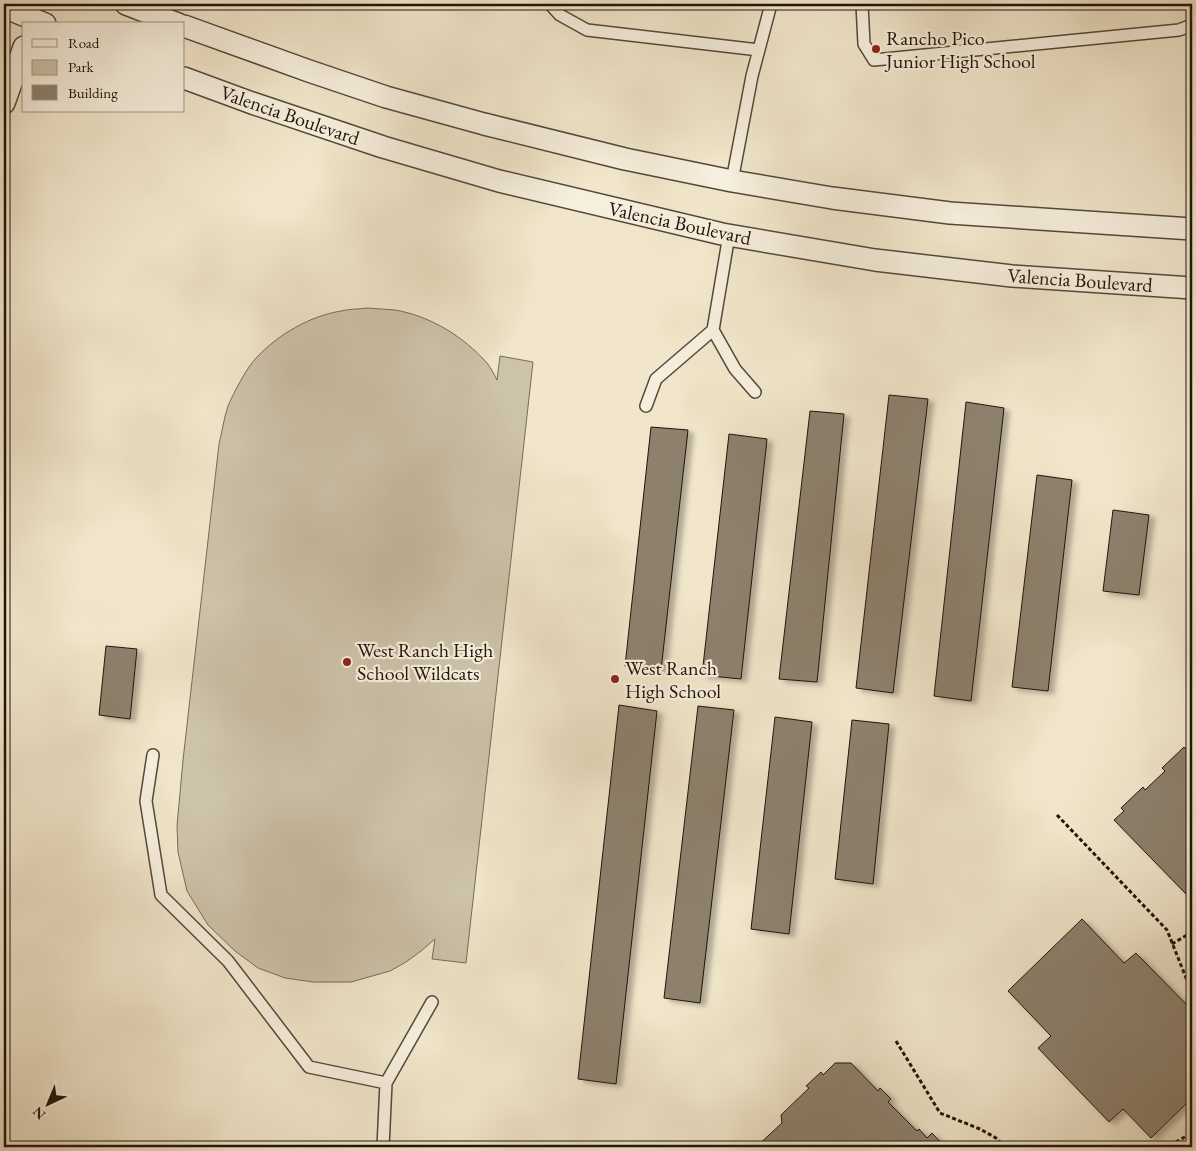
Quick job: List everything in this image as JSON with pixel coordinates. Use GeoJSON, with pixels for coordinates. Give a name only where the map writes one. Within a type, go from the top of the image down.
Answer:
{"type":"FeatureCollection","features":[{"type":"Feature","properties":{"kind":"street"},"geometry":{"type":"LineString","coordinates":[[126,4],[173,22]]}},
{"type":"Feature","properties":{"kind":"street"},"geometry":{"type":"LineString","coordinates":[[4,8],[37,18]]}},
{"type":"Feature","properties":{"kind":"street"},"geometry":{"type":"LineString","coordinates":[[185,26],[386,97],[484,124],[625,159],[732,181],[832,198],[950,213],[1192,229]]}},
{"type":"Feature","properties":{"kind":"street"},"geometry":{"type":"LineString","coordinates":[[4,103],[22,53]]}},
{"type":"Feature","properties":{"kind":"street","name":"Valencia Boulevard"},"geometry":{"type":"LineString","coordinates":[[185,78],[383,147],[499,181],[729,235],[875,260],[1012,276],[1192,288]]}},
{"type":"Feature","properties":{"kind":"lane"},"geometry":{"type":"LineString","coordinates":[[550,4],[560,15],[587,30],[759,50]]}},
{"type":"Feature","properties":{"kind":"lane"},"geometry":{"type":"LineString","coordinates":[[732,181],[752,76],[771,4]]}},
{"type":"Feature","properties":{"kind":"lane"},"geometry":{"type":"LineString","coordinates":[[862,4],[864,44],[874,60],[1179,30],[1192,25]]}},
{"type":"Feature","properties":{"kind":"lane"},"geometry":{"type":"LineString","coordinates":[[729,235],[713,330],[735,369],[755,392]]}},
{"type":"Feature","properties":{"kind":"lane"},"geometry":{"type":"LineString","coordinates":[[646,406],[656,379],[713,330]]}},
{"type":"Feature","properties":{"kind":"lane"},"geometry":{"type":"LineString","coordinates":[[153,755],[146,801],[162,895],[228,961],[309,1067],[386,1083]]}},
{"type":"Feature","properties":{"kind":"lane"},"geometry":{"type":"LineString","coordinates":[[383,1147],[386,1083],[432,1002]]}},
{"type":"Feature","properties":{"kind":"path"},"geometry":{"type":"LineString","coordinates":[[1057,815],[1167,930],[1192,992]]}},
{"type":"Feature","properties":{"kind":"path"},"geometry":{"type":"LineString","coordinates":[[1172,944],[1192,932]]}},
{"type":"Feature","properties":{"kind":"path"},"geometry":{"type":"LineString","coordinates":[[896,1041],[940,1113],[980,1129],[996,1138],[1005,1147]]}},
{"type":"Feature","properties":{"kind":"path"},"geometry":{"type":"LineString","coordinates":[[1176,1147],[1174,1143],[1192,1133]]}},
{"type":"Feature","properties":{"kind":"green space"},"geometry":{"type":"Polygon","coordinates":[[[368,308],[395,310],[433,322],[457,336],[478,353],[497,380],[500,356],[533,362],[466,963],[432,959],[435,939],[406,962],[390,971],[351,982],[313,982],[285,978],[258,968],[235,951],[208,925],[187,891],[178,852],[177,826],[219,444],[228,406],[253,361],[285,334],[296,327],[329,313],[368,308]]]}},
{"type":"Feature","properties":{"kind":"building"},"geometry":{"type":"Polygon","coordinates":[[[889,395],[928,399],[893,693],[856,688],[889,395]]]}},
{"type":"Feature","properties":{"kind":"building"},"geometry":{"type":"Polygon","coordinates":[[[966,402],[1004,408],[971,701],[934,696],[966,402]]]}},
{"type":"Feature","properties":{"kind":"building"},"geometry":{"type":"Polygon","coordinates":[[[810,411],[844,414],[817,682],[779,679],[810,411]]]}},
{"type":"Feature","properties":{"kind":"building"},"geometry":{"type":"Polygon","coordinates":[[[651,427],[688,430],[661,670],[625,666],[651,427]]]}},
{"type":"Feature","properties":{"kind":"building"},"geometry":{"type":"Polygon","coordinates":[[[729,434],[767,439],[741,679],[702,675],[729,434]]]}},
{"type":"Feature","properties":{"kind":"building"},"geometry":{"type":"Polygon","coordinates":[[[1037,475],[1072,480],[1048,691],[1012,687],[1037,475]]]}},
{"type":"Feature","properties":{"kind":"building"},"geometry":{"type":"Polygon","coordinates":[[[1113,510],[1149,515],[1139,595],[1103,591],[1113,510]]]}},
{"type":"Feature","properties":{"kind":"building"},"geometry":{"type":"Polygon","coordinates":[[[106,646],[137,649],[130,719],[99,715],[106,646]]]}},
{"type":"Feature","properties":{"kind":"building"},"geometry":{"type":"Polygon","coordinates":[[[619,705],[657,711],[616,1084],[578,1079],[619,705]]]}},
{"type":"Feature","properties":{"kind":"building"},"geometry":{"type":"Polygon","coordinates":[[[698,706],[734,710],[700,1003],[664,998],[698,706]]]}},
{"type":"Feature","properties":{"kind":"building"},"geometry":{"type":"Polygon","coordinates":[[[775,717],[812,722],[789,934],[751,929],[775,717]]]}},
{"type":"Feature","properties":{"kind":"building"},"geometry":{"type":"Polygon","coordinates":[[[852,720],[889,724],[873,884],[835,879],[852,720]]]}},
{"type":"Feature","properties":{"kind":"building"},"geometry":{"type":"Polygon","coordinates":[[[1192,744],[1192,888],[1186,894],[1114,820],[1124,811],[1121,808],[1143,787],[1145,790],[1165,771],[1162,768],[1184,747],[1187,750],[1192,744]]]}},
{"type":"Feature","properties":{"kind":"building"},"geometry":{"type":"Polygon","coordinates":[[[1082,919],[1124,963],[1136,953],[1192,1010],[1192,1098],[1151,1138],[1123,1109],[1109,1122],[1038,1048],[1051,1036],[1008,991],[1082,919]]]}},
{"type":"Feature","properties":{"kind":"building"},"geometry":{"type":"Polygon","coordinates":[[[835,1063],[851,1063],[878,1091],[880,1088],[891,1099],[888,1102],[917,1131],[919,1129],[927,1138],[932,1133],[945,1147],[756,1147],[782,1123],[781,1115],[809,1088],[806,1086],[821,1072],[823,1075],[835,1063]]]}},
{"type":"Feature","properties":{"kind":"place","name":"Rancho Pico Junior High School"},"geometry":{"type":"Point","coordinates":[876,49]}},
{"type":"Feature","properties":{"kind":"place","name":"West Ranch High School Wildcats"},"geometry":{"type":"Point","coordinates":[347,662]}},
{"type":"Feature","properties":{"kind":"place","name":"West Ranch High School"},"geometry":{"type":"Point","coordinates":[615,679]}}]}
